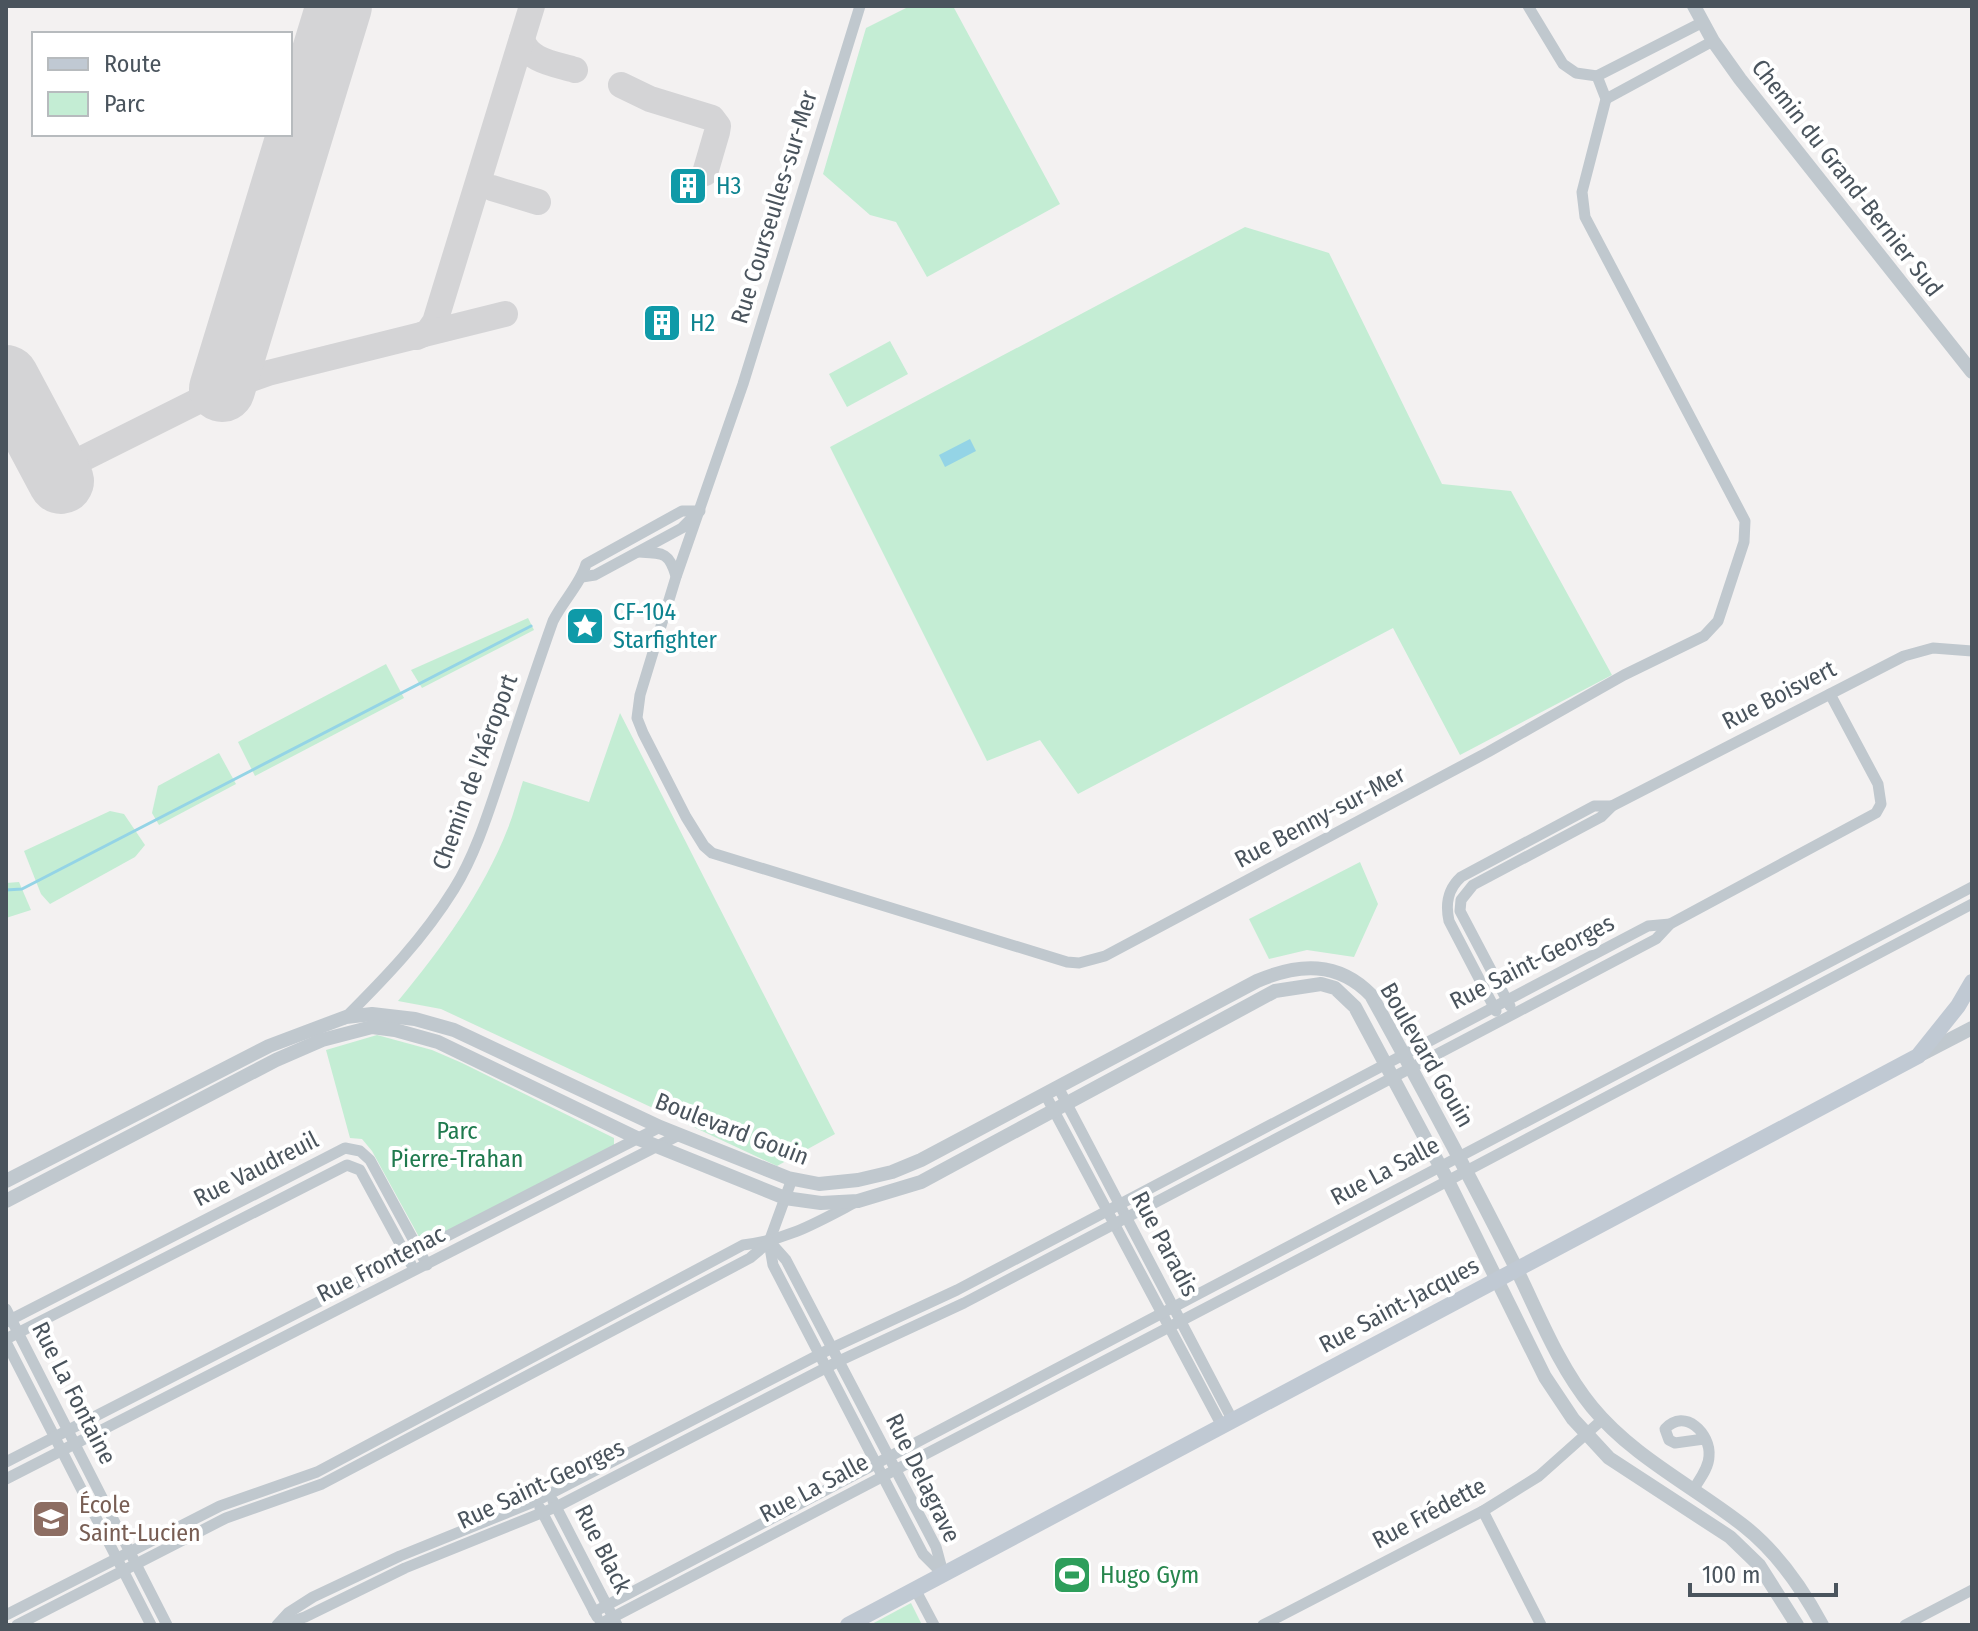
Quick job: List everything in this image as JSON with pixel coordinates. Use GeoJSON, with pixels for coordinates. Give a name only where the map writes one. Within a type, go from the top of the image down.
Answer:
{"type":"FeatureCollection","features":[{"type":"Feature","properties":{"kind":"main road"},"geometry":{"type":"LineString","coordinates":[[1918,1056],[1958,1006],[1972,982]]}},
{"type":"Feature","properties":{"kind":"main road","name":"Rue Saint-Jacques"},"geometry":{"type":"LineString","coordinates":[[848,1625],[1918,1056]]}},
{"type":"Feature","properties":{"kind":"street","name":"Rue Courseulles-sur-Mer"},"geometry":{"type":"LineString","coordinates":[[700,511],[743,384],[860,6]]}},
{"type":"Feature","properties":{"kind":"street"},"geometry":{"type":"LineString","coordinates":[[1528,6],[1563,64],[1576,73],[1597,76],[1703,22]]}},
{"type":"Feature","properties":{"kind":"street","name":"Chemin du Grand-Bernier Sud"},"geometry":{"type":"LineString","coordinates":[[1694,6],[1713,41],[1972,372]]}},
{"type":"Feature","properties":{"kind":"street"},"geometry":{"type":"LineString","coordinates":[[1597,76],[1606,99],[1713,41]]}},
{"type":"Feature","properties":{"kind":"street","name":"Rue Benny-sur-Mer"},"geometry":{"type":"LineString","coordinates":[[700,511],[640,695],[637,718],[686,817],[704,846],[712,853],[744,865],[1067,962],[1079,963],[1105,956],[1488,752],[1624,675],[1704,636],[1718,621],[1744,542],[1745,521],[1585,217],[1582,192],[1606,99]]}},
{"type":"Feature","properties":{"kind":"street","name":"Chemin de l'Aéroport"},"geometry":{"type":"LineString","coordinates":[[322,1040],[404,958],[456,886],[476,845],[553,621],[563,600],[582,577],[586,564],[682,511],[700,511]]}},
{"type":"Feature","properties":{"kind":"street"},"geometry":{"type":"LineString","coordinates":[[582,577],[595,575],[682,528],[700,511]]}},
{"type":"Feature","properties":{"kind":"street"},"geometry":{"type":"LineString","coordinates":[[620,545],[632,555],[659,553],[667,557],[676,577]]}},
{"type":"Feature","properties":{"kind":"street","name":"Rue Boisvert"},"geometry":{"type":"LineString","coordinates":[[1455,899],[1451,886],[1461,877],[1594,806],[1612,806],[1904,656],[1933,648],[1972,651]]}},
{"type":"Feature","properties":{"kind":"street","name":"Rue Saint-Georges"},"geometry":{"type":"LineString","coordinates":[[1407,1060],[1514,1014],[1656,939],[1670,924],[1876,813],[1881,804],[1878,784],[1830,694]]}},
{"type":"Feature","properties":{"kind":"street","name":"Rue La Salle"},"geometry":{"type":"LineString","coordinates":[[598,1620],[613,1616],[746,1549],[1714,1041],[1972,887]]}},
{"type":"Feature","properties":{"kind":"street"},"geometry":{"type":"LineString","coordinates":[[1501,1020],[1449,921],[1446,909],[1455,899],[1471,936],[1514,1014]]}},
{"type":"Feature","properties":{"kind":"street","name":"Rue La Salle"},"geometry":{"type":"LineString","coordinates":[[613,1616],[665,1575],[1707,1026],[1972,904]]}},
{"type":"Feature","properties":{"kind":"street","name":"Rue Saint-Georges"},"geometry":{"type":"LineString","coordinates":[[279,1625],[288,1613],[313,1597],[400,1556],[536,1501],[819,1354],[957,1290],[1248,1136],[1388,1070],[1493,1006],[1648,926],[1670,924]]}},
{"type":"Feature","properties":{"kind":"street"},"geometry":{"type":"LineString","coordinates":[[1304,968],[1307,985]]}},
{"type":"Feature","properties":{"kind":"street","name":"Boulevard Gouin"},"geometry":{"type":"LineString","coordinates":[[6,1181],[173,1096],[273,1053],[346,1017],[372,1014],[415,1019],[454,1030],[660,1127],[792,1179],[819,1184],[858,1180],[892,1172],[921,1160],[1274,974],[1304,968],[1329,969],[1357,980],[1371,995],[1459,1156],[1564,1366],[1603,1419],[1625,1442],[1747,1528],[1778,1558],[1819,1619]]}},
{"type":"Feature","properties":{"kind":"street","name":"Boulevard Gouin"},"geometry":{"type":"LineString","coordinates":[[6,1201],[179,1110],[273,1053],[372,1027],[438,1042],[639,1139],[785,1198],[821,1203],[858,1201],[930,1177],[1275,991],[1307,985],[1335,988],[1355,1007],[1448,1181],[1545,1377],[1573,1419],[1609,1458],[1718,1529],[1756,1563],[1797,1625]]}},
{"type":"Feature","properties":{"kind":"street"},"geometry":{"type":"LineString","coordinates":[[1242,989],[1250,1004]]}},
{"type":"Feature","properties":{"kind":"street"},"geometry":{"type":"LineString","coordinates":[[1707,1026],[1714,1041]]}},
{"type":"Feature","properties":{"kind":"street","name":"Rue Saint-Jacques"},"geometry":{"type":"LineString","coordinates":[[1918,1056],[1972,1028]]}},
{"type":"Feature","properties":{"kind":"street","name":"Rue Saint-Georges"},"geometry":{"type":"LineString","coordinates":[[279,1625],[305,1617],[405,1568],[556,1507],[826,1367],[964,1303],[1255,1149],[1388,1070]]}},
{"type":"Feature","properties":{"kind":"street","name":"Rue Paradis"},"geometry":{"type":"LineString","coordinates":[[1051,1091],[1125,1216],[1180,1321],[1227,1424]]}},
{"type":"Feature","properties":{"kind":"street"},"geometry":{"type":"LineString","coordinates":[[173,1096],[179,1110]]}},
{"type":"Feature","properties":{"kind":"street"},"geometry":{"type":"LineString","coordinates":[[1569,1099],[1577,1113]]}},
{"type":"Feature","properties":{"kind":"street","name":"Rue Paradis"},"geometry":{"type":"LineString","coordinates":[[1060,1107],[1107,1211],[1169,1327],[1227,1424]]}},
{"type":"Feature","properties":{"kind":"street"},"geometry":{"type":"LineString","coordinates":[[134,1116],[141,1130]]}},
{"type":"Feature","properties":{"kind":"street","name":"Rue Frontenac"},"geometry":{"type":"LineString","coordinates":[[6,1462],[660,1127]]}},
{"type":"Feature","properties":{"kind":"street","name":"Rue Frontenac"},"geometry":{"type":"LineString","coordinates":[[6,1479],[679,1135]]}},
{"type":"Feature","properties":{"kind":"street"},"geometry":{"type":"LineString","coordinates":[[1248,1136],[1255,1149]]}},
{"type":"Feature","properties":{"kind":"street","name":"Rue Vaudreuil"},"geometry":{"type":"LineString","coordinates":[[8,1317],[345,1148],[356,1149],[370,1160],[413,1254],[415,1271]]}},
{"type":"Feature","properties":{"kind":"street","name":"Rue Vaudreuil"},"geometry":{"type":"LineString","coordinates":[[351,1167],[356,1149]]}},
{"type":"Feature","properties":{"kind":"street"},"geometry":{"type":"LineString","coordinates":[[921,1160],[930,1177]]}},
{"type":"Feature","properties":{"kind":"street","name":"Rue Vaudreuil"},"geometry":{"type":"LineString","coordinates":[[6,1341],[340,1168],[360,1170],[413,1254],[427,1265]]}},
{"type":"Feature","properties":{"kind":"street"},"geometry":{"type":"LineString","coordinates":[[17,1625],[226,1518],[322,1484],[750,1258],[769,1242],[792,1179]]}},
{"type":"Feature","properties":{"kind":"street"},"geometry":{"type":"LineString","coordinates":[[537,1191],[544,1205]]}},
{"type":"Feature","properties":{"kind":"street"},"geometry":{"type":"LineString","coordinates":[[6,1615],[220,1506],[317,1472],[743,1245],[769,1242],[795,1234],[858,1201]]}},
{"type":"Feature","properties":{"kind":"street","name":"Rue Vaudreuil"},"geometry":{"type":"LineString","coordinates":[[177,1234],[184,1248]]}},
{"type":"Feature","properties":{"kind":"street"},"geometry":{"type":"LineString","coordinates":[[1306,1238],[1313,1252]]}},
{"type":"Feature","properties":{"kind":"street","name":"Rue Delagrave"},"geometry":{"type":"LineString","coordinates":[[769,1242],[786,1260],[839,1361],[936,1547],[943,1574]]}},
{"type":"Feature","properties":{"kind":"street","name":"Rue Delagrave"},"geometry":{"type":"LineString","coordinates":[[769,1242],[773,1265],[923,1554],[943,1574]]}},
{"type":"Feature","properties":{"kind":"street"},"geometry":{"type":"LineString","coordinates":[[93,1277],[100,1291]]}},
{"type":"Feature","properties":{"kind":"street"},"geometry":{"type":"LineString","coordinates":[[957,1290],[964,1303]]}},
{"type":"Feature","properties":{"kind":"street"},"geometry":{"type":"LineString","coordinates":[[622,1308],[629,1321]]}},
{"type":"Feature","properties":{"kind":"street","name":"Rue La Fontaine"},"geometry":{"type":"LineString","coordinates":[[8,1317],[167,1625]]}},
{"type":"Feature","properties":{"kind":"street","name":"Rue La Fontaine"},"geometry":{"type":"LineString","coordinates":[[6,1341],[151,1625]]}},
{"type":"Feature","properties":{"kind":"street"},"geometry":{"type":"LineString","coordinates":[[230,1347],[237,1361]]}},
{"type":"Feature","properties":{"kind":"street"},"geometry":{"type":"LineString","coordinates":[[479,1384],[485,1397]]}},
{"type":"Feature","properties":{"kind":"street"},"geometry":{"type":"LineString","coordinates":[[1024,1387],[1031,1400]]}},
{"type":"Feature","properties":{"kind":"street","name":"Rue Frédette"},"geometry":{"type":"LineString","coordinates":[[1263,1625],[1483,1511],[1539,1476],[1603,1419]]}},
{"type":"Feature","properties":{"kind":"street"},"geometry":{"type":"LineString","coordinates":[[688,1424],[693,1436]]}},
{"type":"Feature","properties":{"kind":"street"},"geometry":{"type":"LineString","coordinates":[[1693,1490],[1709,1461],[1710,1451],[1704,1439]]}},
{"type":"Feature","properties":{"kind":"street"},"geometry":{"type":"LineString","coordinates":[[317,1472],[322,1484]]}},
{"type":"Feature","properties":{"kind":"street","name":"Rue Black"},"geometry":{"type":"LineString","coordinates":[[549,1494],[613,1616]]}},
{"type":"Feature","properties":{"kind":"street","name":"Rue Black"},"geometry":{"type":"LineString","coordinates":[[536,1501],[598,1620]]}},
{"type":"Feature","properties":{"kind":"street"},"geometry":{"type":"LineString","coordinates":[[220,1506],[226,1518]]}},
{"type":"Feature","properties":{"kind":"street"},"geometry":{"type":"LineString","coordinates":[[1483,1511],[1541,1625]]}},
{"type":"Feature","properties":{"kind":"street","name":"Rue La Salle"},"geometry":{"type":"LineString","coordinates":[[739,1536],[746,1549]]}},
{"type":"Feature","properties":{"kind":"street"},"geometry":{"type":"LineString","coordinates":[[1756,1563],[1769,1550]]}},
{"type":"Feature","properties":{"kind":"street"},"geometry":{"type":"LineString","coordinates":[[400,1556],[405,1568]]}},
{"type":"Feature","properties":{"kind":"street"},"geometry":{"type":"LineString","coordinates":[[665,1575],[672,1587]]}},
{"type":"Feature","properties":{"kind":"street"},"geometry":{"type":"LineString","coordinates":[[915,1589],[934,1625]]}},
{"type":"Feature","properties":{"kind":"street"},"geometry":{"type":"LineString","coordinates":[[1905,1625],[1972,1590]]}},
{"type":"Feature","properties":{"kind":"street"},"geometry":{"type":"LineString","coordinates":[[27,1604],[33,1617]]}},
{"type":"Feature","properties":{"kind":"street"},"geometry":{"type":"LineString","coordinates":[[1797,1625],[1819,1619]]}},
{"type":"Feature","properties":{"kind":"green space"},"geometry":{"type":"Polygon","coordinates":[[[910,6],[953,6],[1060,204],[927,277],[896,222],[870,215],[823,174],[866,28],[910,6]]]}},
{"type":"Feature","properties":{"kind":"green space"},"geometry":{"type":"Polygon","coordinates":[[[1245,227],[1329,253],[1442,484],[1511,491],[1612,675],[1460,755],[1393,628],[1078,794],[1040,740],[987,761],[830,447],[1245,227]]]}},
{"type":"Feature","properties":{"kind":"green space"},"geometry":{"type":"Polygon","coordinates":[[[890,341],[908,374],[847,407],[829,374],[890,341]]]}},
{"type":"Feature","properties":{"kind":"green space"},"geometry":{"type":"Polygon","coordinates":[[[528,618],[534,630],[422,688],[411,670],[528,618]]]}},
{"type":"Feature","properties":{"kind":"green space"},"geometry":{"type":"Polygon","coordinates":[[[386,664],[404,698],[255,776],[238,742],[386,664]]]}},
{"type":"Feature","properties":{"kind":"green space"},"geometry":{"type":"Polygon","coordinates":[[[620,713],[835,1134],[777,1166],[441,1009],[398,1001],[474,897],[498,852],[523,781],[589,802],[620,713]]]}},
{"type":"Feature","properties":{"kind":"green space"},"geometry":{"type":"Polygon","coordinates":[[[219,753],[236,784],[159,825],[152,813],[158,786],[219,753]]]}},
{"type":"Feature","properties":{"kind":"green space"},"geometry":{"type":"Polygon","coordinates":[[[110,811],[124,814],[145,845],[135,857],[50,904],[41,894],[24,851],[110,811]]]}},
{"type":"Feature","properties":{"kind":"green space"},"geometry":{"type":"Polygon","coordinates":[[[1360,862],[1378,904],[1354,957],[1307,950],[1269,959],[1249,919],[1360,862]]]}},
{"type":"Feature","properties":{"kind":"green space"},"geometry":{"type":"Polygon","coordinates":[[[19,882],[31,910],[6,918],[6,883],[19,882]]]}},
{"type":"Feature","properties":{"kind":"green space","name":"Parc Pierre-Trahan"},"geometry":{"type":"Polygon","coordinates":[[[377,1035],[432,1050],[462,1063],[614,1138],[614,1154],[424,1246],[372,1151],[362,1139],[350,1138],[326,1050],[377,1035]]]}},
{"type":"Feature","properties":{"kind":"green space"},"geometry":{"type":"Polygon","coordinates":[[[911,1603],[922,1625],[870,1625],[911,1603]]]}},
{"type":"Feature","properties":{"kind":"water"},"geometry":{"type":"Polygon","coordinates":[[[970,439],[976,451],[945,467],[939,455],[970,439]]]}},
{"type":"Feature","properties":{"kind":"waterway"},"geometry":{"type":"LineString","coordinates":[[6,890],[22,889],[531,626]]}},
{"type":"Feature","properties":{"kind":"taxiway"},"geometry":{"type":"LineString","coordinates":[[417,337],[428,332],[435,322],[532,6]]}},
{"type":"Feature","properties":{"kind":"taxiway"},"geometry":{"type":"LineString","coordinates":[[522,39],[536,57],[575,70]]}},
{"type":"Feature","properties":{"kind":"taxiway"},"geometry":{"type":"LineString","coordinates":[[621,85],[650,99],[712,118],[718,126],[705,173]]}},
{"type":"Feature","properties":{"kind":"taxiway"},"geometry":{"type":"LineString","coordinates":[[492,188],[538,202]]}},
{"type":"Feature","properties":{"kind":"taxiway"},"geometry":{"type":"LineString","coordinates":[[56,472],[222,389],[268,373],[505,314]]}},
{"type":"Feature","properties":{"kind":"runway"},"geometry":{"type":"LineString","coordinates":[[222,389],[339,6]]}},
{"type":"Feature","properties":{"kind":"runway"},"geometry":{"type":"LineString","coordinates":[[6,378],[61,481]]}},
{"type":"Feature","properties":{"kind":"place","name":"H3"},"geometry":{"type":"Point","coordinates":[688,186]}},
{"type":"Feature","properties":{"kind":"place","name":"H2"},"geometry":{"type":"Point","coordinates":[662,323]}},
{"type":"Feature","properties":{"kind":"place","name":"CF-104 Starfighter"},"geometry":{"type":"Point","coordinates":[585,626]}},
{"type":"Feature","properties":{"kind":"place","name":"École Saint-Lucien"},"geometry":{"type":"Point","coordinates":[51,1519]}},
{"type":"Feature","properties":{"kind":"place","name":"Hugo Gym"},"geometry":{"type":"Point","coordinates":[1072,1575]}}]}
